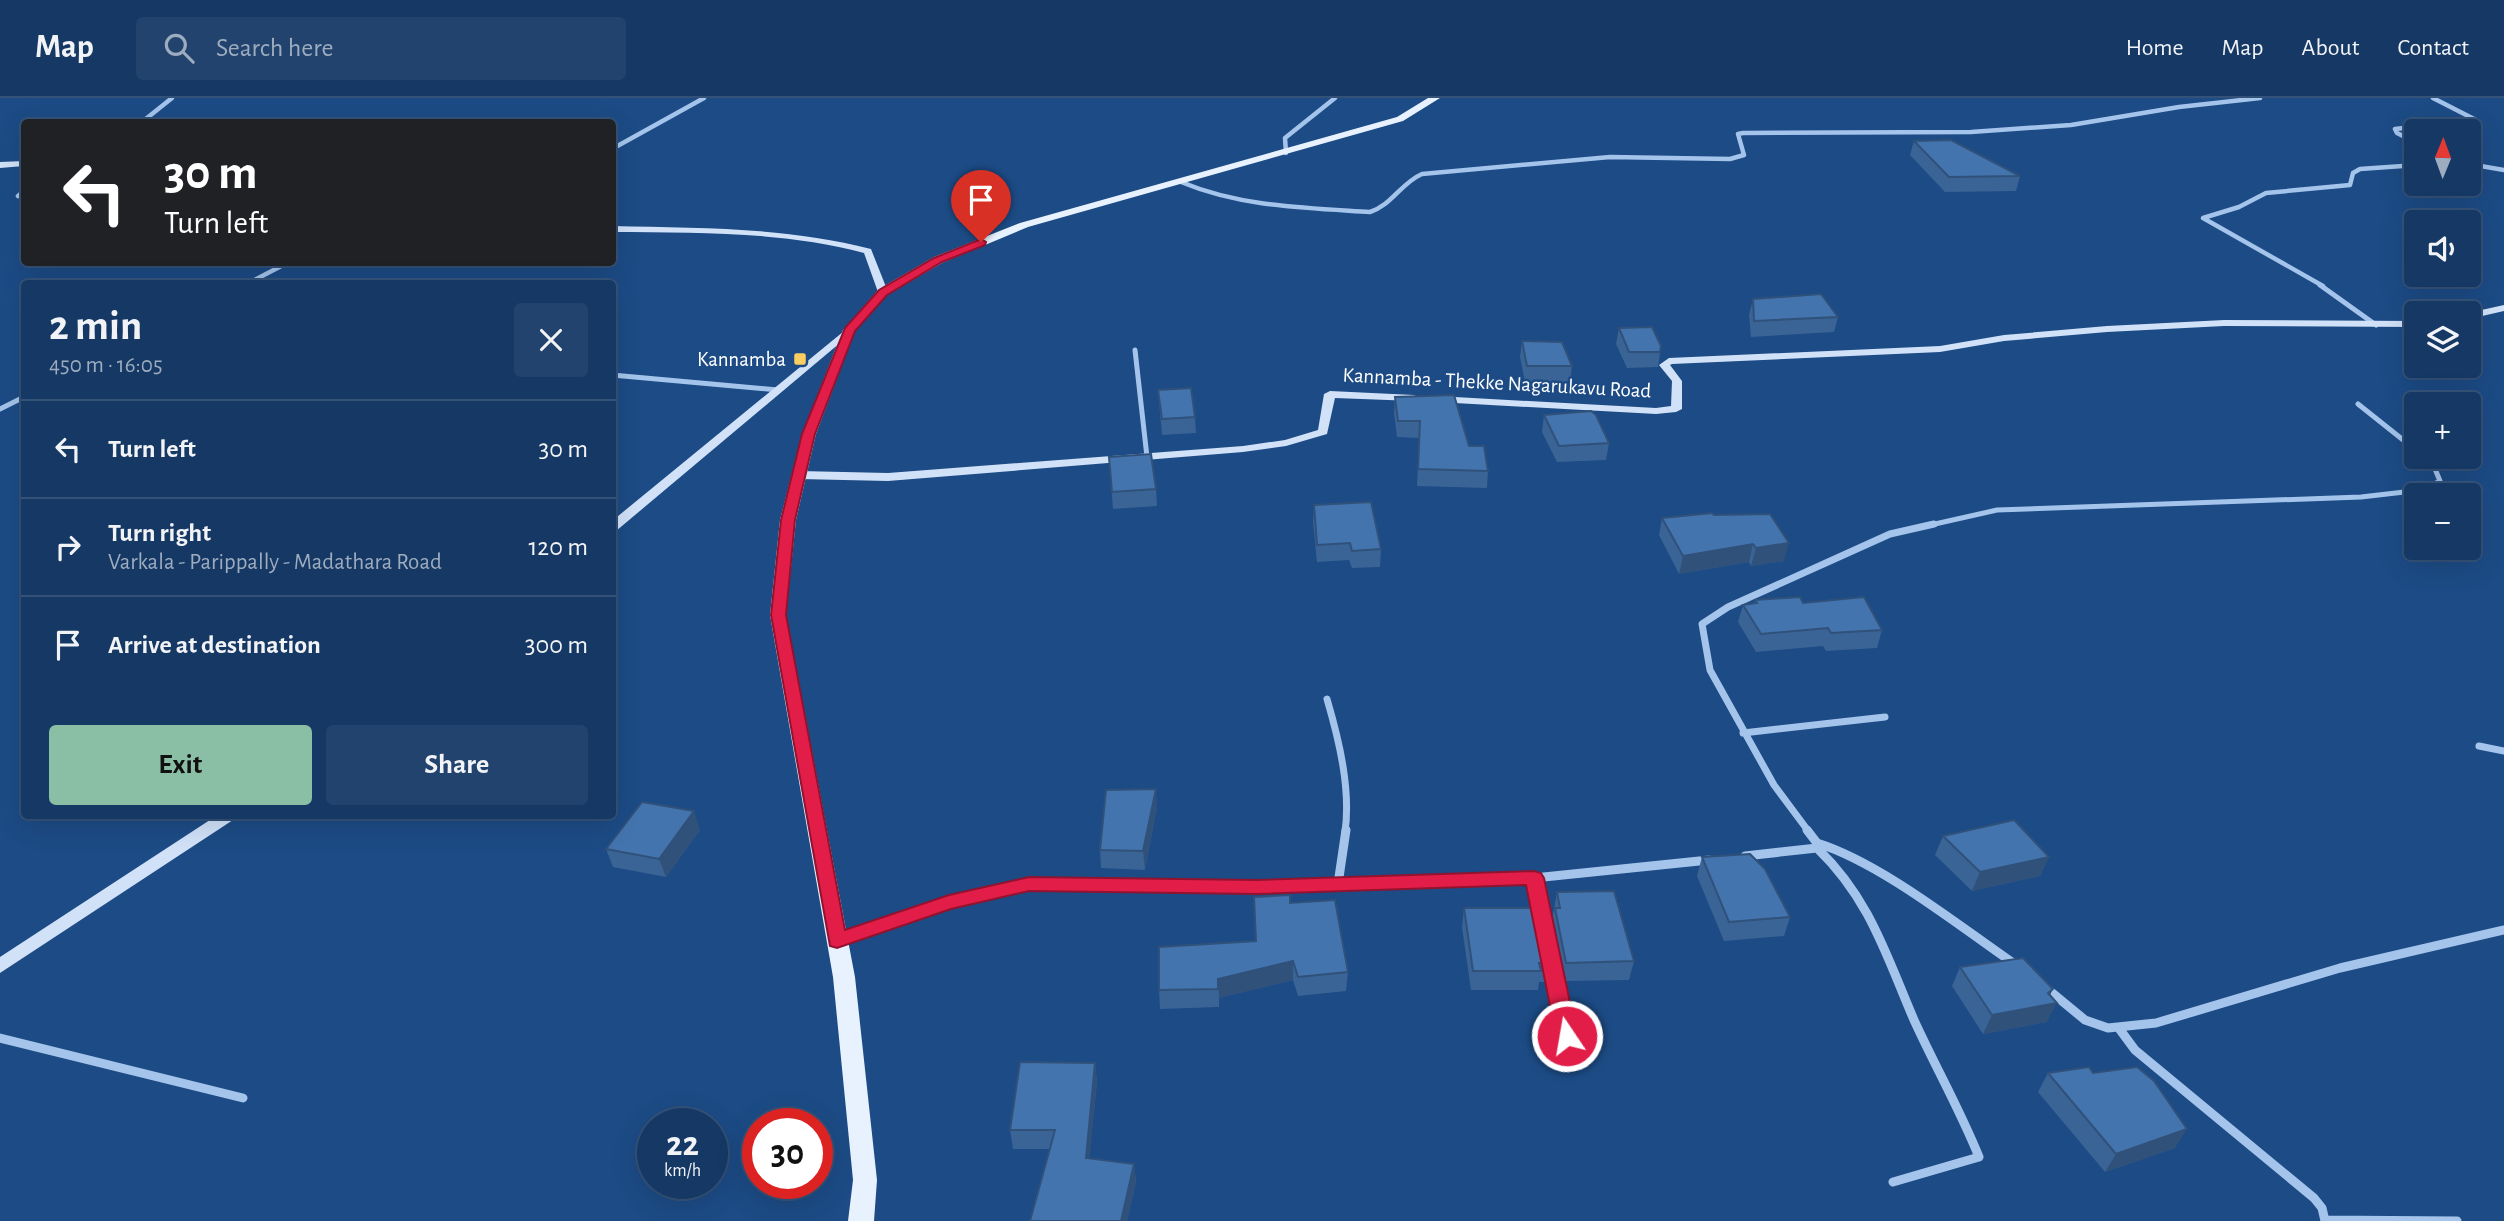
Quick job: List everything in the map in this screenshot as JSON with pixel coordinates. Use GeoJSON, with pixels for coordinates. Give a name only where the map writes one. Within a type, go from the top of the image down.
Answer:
{"type":"FeatureCollection","features":[{"type":"Feature","properties":{"kind":"main road"},"geometry":{"type":"LineString","coordinates":[[616,525],[849,330],[883,292],[938,260],[1024,225],[1400,119],[1435,98]]}},
{"type":"Feature","properties":{"kind":"main road"},"geometry":{"type":"LineString","coordinates":[[0,165],[21,164]]}},
{"type":"Feature","properties":{"kind":"main road"},"geometry":{"type":"LineString","coordinates":[[616,229],[763,234],[849,245],[867,251],[883,292]]}},
{"type":"Feature","properties":{"kind":"main road"},"geometry":{"type":"LineString","coordinates":[[2481,313],[2504,308]]}},
{"type":"Feature","properties":{"kind":"main road","name":"Kannamba - Thekke Nagarukavu Road"},"geometry":{"type":"LineString","coordinates":[[799,475],[888,477],[1242,449],[1286,443],[1322,432],[1330,394],[1656,411],[1676,409],[1677,381],[1664,365],[1669,361],[1940,349],[2004,338],[2120,328],[2224,323],[2404,324]]}},
{"type":"Feature","properties":{"kind":"main road"},"geometry":{"type":"LineString","coordinates":[[849,330],[809,434],[788,520],[778,615],[844,977],[865,1180],[861,1221]]}},
{"type":"Feature","properties":{"kind":"main road"},"geometry":{"type":"LineString","coordinates":[[0,967],[223,819]]}},
{"type":"Feature","properties":{"kind":"street"},"geometry":{"type":"LineString","coordinates":[[146,119],[172,98]]}},
{"type":"Feature","properties":{"kind":"street"},"geometry":{"type":"LineString","coordinates":[[616,147],[704,98]]}},
{"type":"Feature","properties":{"kind":"street"},"geometry":{"type":"LineString","coordinates":[[1286,153],[1285,138],[1335,98]]}},
{"type":"Feature","properties":{"kind":"street"},"geometry":{"type":"LineString","coordinates":[[1181,182],[1194,189],[1231,199],[1370,212],[1385,208],[1410,177],[1422,174],[1610,157],[1730,159],[1744,155],[1738,134],[1743,133],[1971,132],[2071,125],[2143,112],[2260,98]]}},
{"type":"Feature","properties":{"kind":"street"},"geometry":{"type":"LineString","coordinates":[[2432,98],[2474,119]]}},
{"type":"Feature","properties":{"kind":"street"},"geometry":{"type":"LineString","coordinates":[[2404,128],[2395,129],[2404,136]]}},
{"type":"Feature","properties":{"kind":"street"},"geometry":{"type":"LineString","coordinates":[[2376,325],[2356,308],[2312,280],[2203,218],[2239,207],[2266,193],[2350,185],[2353,173],[2360,169],[2404,166]]}},
{"type":"Feature","properties":{"kind":"street"},"geometry":{"type":"LineString","coordinates":[[2482,166],[2504,170]]}},
{"type":"Feature","properties":{"kind":"street"},"geometry":{"type":"LineString","coordinates":[[255,280],[281,266]]}},
{"type":"Feature","properties":{"kind":"street"},"geometry":{"type":"LineString","coordinates":[[1135,350],[1146,457]]}},
{"type":"Feature","properties":{"kind":"street"},"geometry":{"type":"LineString","coordinates":[[616,375],[778,390]]}},
{"type":"Feature","properties":{"kind":"street"},"geometry":{"type":"LineString","coordinates":[[0,409],[21,398]]}},
{"type":"Feature","properties":{"kind":"street"},"geometry":{"type":"LineString","coordinates":[[2358,404],[2404,441]]}},
{"type":"Feature","properties":{"kind":"street"},"geometry":{"type":"LineString","coordinates":[[1893,1182],[1979,1157],[1914,1019],[1890,954],[1869,913],[1843,873],[1817,845],[1774,785],[1743,733],[1710,670],[1702,624],[1728,607],[1889,534],[1997,510],[2361,496],[2422,490],[2440,481],[2435,469]]}},
{"type":"Feature","properties":{"kind":"street"},"geometry":{"type":"LineString","coordinates":[[1327,699],[1336,732],[1348,812],[1338,884]]}},
{"type":"Feature","properties":{"kind":"street"},"geometry":{"type":"LineString","coordinates":[[1743,733],[1885,717]]}},
{"type":"Feature","properties":{"kind":"street"},"geometry":{"type":"LineString","coordinates":[[2479,746],[2504,751]]}},
{"type":"Feature","properties":{"kind":"street"},"geometry":{"type":"LineString","coordinates":[[1729,858],[1817,845],[1833,848],[1894,882],[2027,973]]}},
{"type":"Feature","properties":{"kind":"street"},"geometry":{"type":"LineString","coordinates":[[837,941],[949,902],[1029,884],[1257,887],[1534,878],[1716,859]]}},
{"type":"Feature","properties":{"kind":"street"},"geometry":{"type":"LineString","coordinates":[[1534,878],[1572,1062]]}},
{"type":"Feature","properties":{"kind":"street"},"geometry":{"type":"LineString","coordinates":[[2038,981],[2085,1020],[2108,1028],[2156,1023],[2340,968],[2504,930]]}},
{"type":"Feature","properties":{"kind":"street"},"geometry":{"type":"LineString","coordinates":[[2118,1027],[2135,1050],[2314,1198],[2322,1209],[2325,1221],[2457,1221]]}},
{"type":"Feature","properties":{"kind":"street"},"geometry":{"type":"LineString","coordinates":[[0,1038],[243,1098]]}},
{"type":"Feature","properties":{"kind":"building"},"geometry":{"type":"Polygon","coordinates":[[[1951,140],[2020,176],[1949,177],[1914,141],[1951,140]]]}},
{"type":"Feature","properties":{"kind":"building"},"geometry":{"type":"Polygon","coordinates":[[[1821,294],[1838,317],[1754,321],[1753,299],[1821,294]]]}},
{"type":"Feature","properties":{"kind":"building"},"geometry":{"type":"Polygon","coordinates":[[[1652,327],[1661,346],[1660,352],[1629,352],[1619,328],[1652,327]]]}},
{"type":"Feature","properties":{"kind":"building"},"geometry":{"type":"Polygon","coordinates":[[[1522,341],[1562,342],[1572,366],[1527,366],[1522,341]]]}},
{"type":"Feature","properties":{"kind":"building"},"geometry":{"type":"Polygon","coordinates":[[[1191,388],[1195,417],[1162,419],[1158,390],[1191,388]]]}},
{"type":"Feature","properties":{"kind":"building"},"geometry":{"type":"Polygon","coordinates":[[[1454,395],[1469,446],[1484,446],[1488,471],[1418,469],[1420,421],[1398,421],[1395,397],[1454,395]]]}},
{"type":"Feature","properties":{"kind":"building"},"geometry":{"type":"Polygon","coordinates":[[[1591,411],[1596,415],[1609,443],[1559,446],[1544,415],[1591,411]]]}},
{"type":"Feature","properties":{"kind":"building"},"geometry":{"type":"Polygon","coordinates":[[[1151,454],[1156,489],[1112,492],[1109,457],[1151,454]]]}},
{"type":"Feature","properties":{"kind":"building"},"geometry":{"type":"Polygon","coordinates":[[[1371,502],[1381,549],[1352,551],[1350,543],[1317,545],[1314,505],[1371,502]]]}},
{"type":"Feature","properties":{"kind":"building"},"geometry":{"type":"Polygon","coordinates":[[[1712,513],[1770,514],[1789,543],[1756,548],[1753,544],[1683,556],[1662,518],[1712,513]]]}},
{"type":"Feature","properties":{"kind":"building"},"geometry":{"type":"Polygon","coordinates":[[[1800,597],[1803,603],[1864,597],[1882,630],[1831,633],[1828,628],[1761,634],[1743,605],[1757,603],[1755,600],[1800,597]]]}},
{"type":"Feature","properties":{"kind":"building"},"geometry":{"type":"Polygon","coordinates":[[[1156,789],[1143,851],[1100,850],[1106,790],[1156,789]]]}},
{"type":"Feature","properties":{"kind":"building"},"geometry":{"type":"Polygon","coordinates":[[[642,802],[694,811],[659,859],[606,849],[642,802]]]}},
{"type":"Feature","properties":{"kind":"building"},"geometry":{"type":"Polygon","coordinates":[[[2014,820],[2049,857],[1980,872],[1943,836],[2014,820]]]}},
{"type":"Feature","properties":{"kind":"building"},"geometry":{"type":"Polygon","coordinates":[[[1750,854],[1765,869],[1790,917],[1729,922],[1702,857],[1750,854]]]}},
{"type":"Feature","properties":{"kind":"building"},"geometry":{"type":"Polygon","coordinates":[[[1614,891],[1634,961],[1566,963],[1555,908],[1560,908],[1557,892],[1614,891]]]}},
{"type":"Feature","properties":{"kind":"building"},"geometry":{"type":"Polygon","coordinates":[[[1290,895],[1290,903],[1335,900],[1348,972],[1298,977],[1293,961],[1218,979],[1218,989],[1159,990],[1159,947],[1256,941],[1254,897],[1290,895]]]}},
{"type":"Feature","properties":{"kind":"building"},"geometry":{"type":"Polygon","coordinates":[[[1464,908],[1540,908],[1552,963],[1539,963],[1541,971],[1473,971],[1464,908]]]}},
{"type":"Feature","properties":{"kind":"building"},"geometry":{"type":"Polygon","coordinates":[[[2023,958],[2053,989],[2048,993],[2057,1003],[1992,1015],[1960,967],[2023,958]]]}},
{"type":"Feature","properties":{"kind":"building"},"geometry":{"type":"Polygon","coordinates":[[[1020,1062],[1095,1063],[1086,1158],[1134,1164],[1121,1221],[1030,1221],[1055,1130],[1010,1130],[1020,1062]]]}},
{"type":"Feature","properties":{"kind":"building"},"geometry":{"type":"Polygon","coordinates":[[[2089,1067],[2093,1073],[2137,1067],[2154,1081],[2187,1129],[2116,1154],[2048,1073],[2089,1067]]]}},
{"type":"Feature","properties":{"kind":"place","name":"Kannamba"},"geometry":{"type":"Point","coordinates":[800,359]}},
{"type":"Feature","properties":{"kind":"route"},"geometry":{"type":"LineString","coordinates":[[981,242],[938,260],[883,292],[849,330],[809,434],[788,520],[778,615],[837,941],[949,902],[1029,884],[1257,887],[1534,878],[1567,1036]]}}]}
